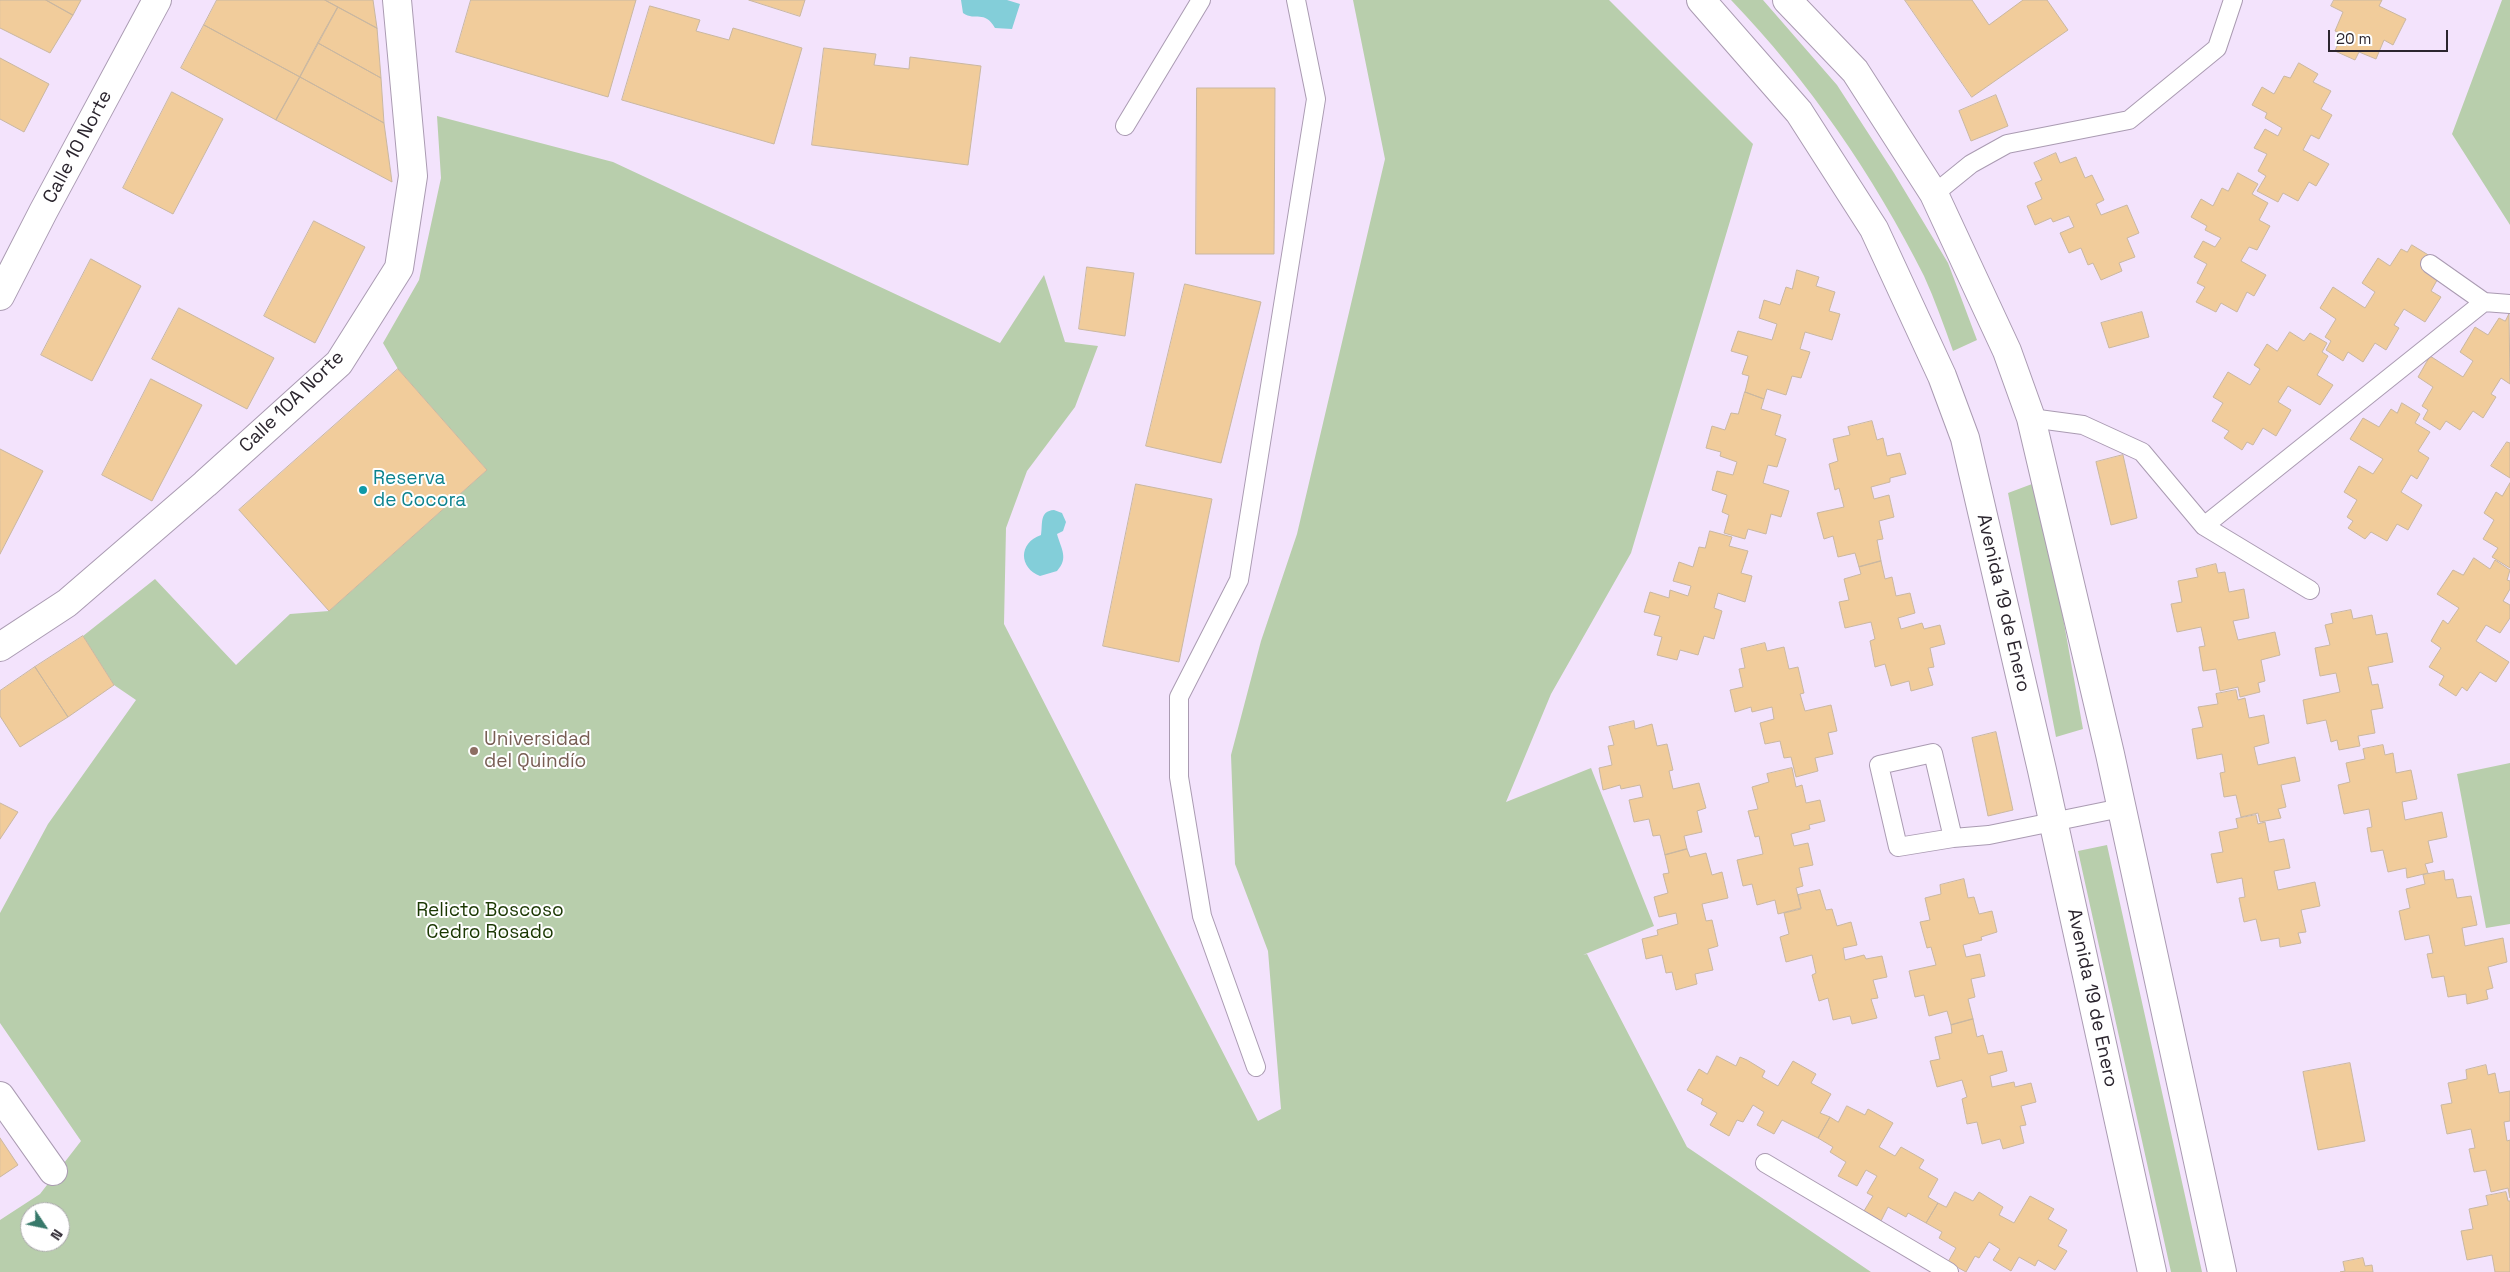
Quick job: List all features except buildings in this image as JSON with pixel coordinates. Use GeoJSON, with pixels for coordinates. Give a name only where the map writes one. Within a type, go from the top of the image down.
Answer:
{"type":"FeatureCollection","features":[{"type":"Feature","properties":{"kind":"main road","name":"Calle 10 Norte"},"geometry":{"type":"LineString","coordinates":[[0,296],[157,0]]}},
{"type":"Feature","properties":{"kind":"main road","name":"Calle 10A Norte"},"geometry":{"type":"LineString","coordinates":[[0,647],[68,603],[205,484],[338,363],[399,268],[413,176],[397,0]]}},
{"type":"Feature","properties":{"kind":"main road","name":"Avenida 19 de Enero"},"geometry":{"type":"LineString","coordinates":[[1701,0],[1799,112],[1874,229],[1942,376],[1965,438],[2053,821],[2152,1272]]}},
{"type":"Feature","properties":{"kind":"main road"},"geometry":{"type":"LineString","coordinates":[[1787,0],[1855,71],[1934,194],[2006,351],[2031,418],[2121,808],[2222,1272]]}},
{"type":"Feature","properties":{"kind":"main road"},"geometry":{"type":"LineString","coordinates":[[0,1096],[53,1170]]}},
{"type":"Feature","properties":{"kind":"lane"},"geometry":{"type":"LineString","coordinates":[[1125,126],[1201,0]]}},
{"type":"Feature","properties":{"kind":"lane"},"geometry":{"type":"LineString","coordinates":[[1256,1067],[1202,916],[1179,777],[1178,697],[1239,580],[1316,98],[1296,0]]}},
{"type":"Feature","properties":{"kind":"lane"},"geometry":{"type":"LineString","coordinates":[[1934,194],[1971,164],[2007,144],[2129,120],[2217,48],[2233,0]]}},
{"type":"Feature","properties":{"kind":"lane"},"geometry":{"type":"LineString","coordinates":[[2430,264],[2484,302],[2510,304]]}},
{"type":"Feature","properties":{"kind":"lane"},"geometry":{"type":"LineString","coordinates":[[2204,526],[2484,302]]}},
{"type":"Feature","properties":{"kind":"lane"},"geometry":{"type":"LineString","coordinates":[[2031,418],[2084,425],[2142,452],[2204,526],[2310,590]]}},
{"type":"Feature","properties":{"kind":"lane"},"geometry":{"type":"LineString","coordinates":[[1952,838],[1933,753],[1879,765],[1898,847],[1952,838],[1989,835],[2121,808]]}},
{"type":"Feature","properties":{"kind":"lane"},"geometry":{"type":"LineString","coordinates":[[1765,1163],[1949,1272]]}},
{"type":"Feature","properties":{"kind":"green space","name":"Relicto Boscoso Cedro Rosado"},"geometry":{"type":"Polygon","coordinates":[[[1353,0],[1609,0],[1753,144],[1631,553],[1551,694],[1506,802],[1591,768],[1654,926],[1583,955],[1587,954],[1687,1147],[1871,1272],[0,1272],[0,1220],[20,1207],[20,1252],[70,1252],[70,1202],[28,1202],[40,1194],[81,1141],[0,1023],[0,913],[48,824],[136,700],[114,685],[83,636],[155,579],[236,665],[290,614],[329,611],[487,470],[398,369],[383,343],[419,280],[441,178],[437,116],[613,162],[1000,343],[1044,275],[1065,342],[1098,346],[1075,407],[1027,471],[1006,528],[1004,624],[1258,1121],[1281,1109],[1268,951],[1235,864],[1231,755],[1261,641],[1297,534],[1385,159],[1353,0]]]}},
{"type":"Feature","properties":{"kind":"green space"},"geometry":{"type":"Polygon","coordinates":[[[1731,0],[1763,0],[1837,85],[1894,173],[1948,263],[1977,340],[1953,351],[1924,276],[1884,202],[1838,130],[1813,96],[1787,63],[1731,0]]]}},
{"type":"Feature","properties":{"kind":"green space"},"geometry":{"type":"Polygon","coordinates":[[[2502,0],[2510,0],[2510,225],[2452,134],[2502,0]]]}},
{"type":"Feature","properties":{"kind":"green space"},"geometry":{"type":"Polygon","coordinates":[[[2032,484],[2062,612],[2083,729],[2056,737],[2008,493],[2032,484]]]}},
{"type":"Feature","properties":{"kind":"green space"},"geometry":{"type":"Polygon","coordinates":[[[2510,763],[2510,924],[2486,928],[2457,774],[2510,763]]]}},
{"type":"Feature","properties":{"kind":"green space"},"geometry":{"type":"Polygon","coordinates":[[[2107,845],[2202,1272],[2171,1272],[2078,851],[2107,845]]]}},
{"type":"Feature","properties":{"kind":"water"},"geometry":{"type":"Polygon","coordinates":[[[961,0],[1007,0],[1020,4],[1012,29],[995,28],[991,22],[983,17],[963,13],[961,0]]]}},
{"type":"Feature","properties":{"kind":"water"},"geometry":{"type":"Polygon","coordinates":[[[1054,510],[1062,513],[1066,522],[1063,531],[1057,534],[1063,553],[1063,562],[1057,571],[1040,576],[1033,572],[1025,562],[1025,549],[1033,539],[1041,535],[1044,515],[1054,510]]]}},
{"type":"Feature","properties":{"kind":"place","name":"Reserva de Cocora"},"geometry":{"type":"Point","coordinates":[363,490]}},
{"type":"Feature","properties":{"kind":"place","name":"Universidad del Quindío"},"geometry":{"type":"Point","coordinates":[474,751]}}]}
